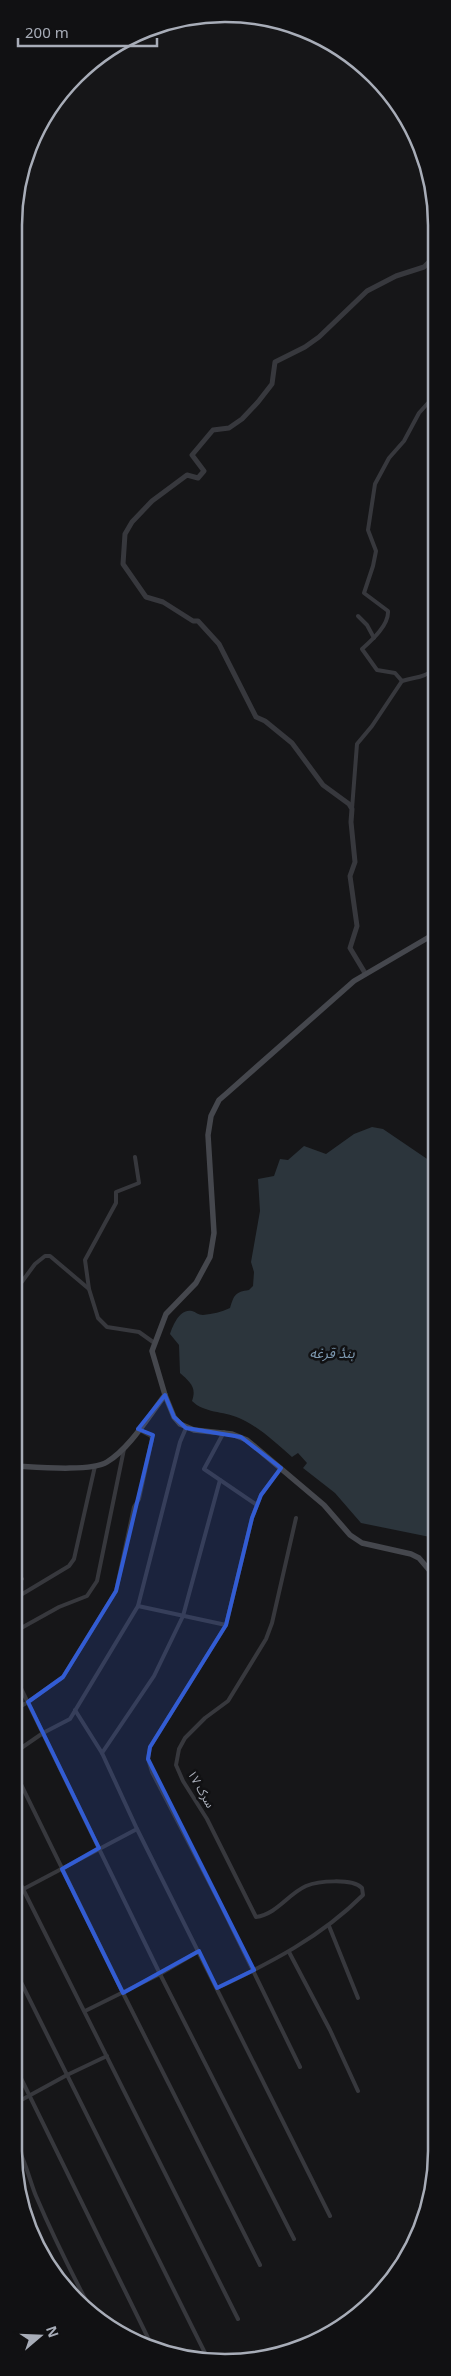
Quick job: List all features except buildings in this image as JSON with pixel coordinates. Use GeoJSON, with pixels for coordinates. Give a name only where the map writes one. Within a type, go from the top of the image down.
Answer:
{"type":"FeatureCollection","features":[{"type":"Feature","properties":{"kind":"main road"},"geometry":{"type":"LineString","coordinates":[[428,938],[366,973],[276,1048],[226,1094],[214,1108],[208,1135],[214,1221],[210,1257],[196,1282],[166,1314],[153,1342],[153,1360],[165,1395],[174,1417],[186,1428],[224,1432],[247,1440],[324,1505],[344,1530],[356,1540],[369,1545],[411,1554],[428,1566]]}},
{"type":"Feature","properties":{"kind":"main road"},"geometry":{"type":"LineString","coordinates":[[22,1466],[47,1468],[106,1464],[124,1449],[165,1395]]}},
{"type":"Feature","properties":{"kind":"street"},"geometry":{"type":"LineString","coordinates":[[352,809],[349,804],[323,785],[292,743],[265,721],[256,717],[212,635],[198,621],[193,621],[163,602],[146,598],[123,564],[125,534],[132,522],[152,501],[187,474],[198,478],[204,471],[192,455],[213,430],[228,428],[242,420],[263,397],[272,384],[275,362],[305,347],[319,337],[367,291],[396,276],[424,267],[428,263]]}},
{"type":"Feature","properties":{"kind":"street"},"geometry":{"type":"LineString","coordinates":[[402,681],[395,673],[376,670],[362,649],[374,638],[388,616],[388,611],[383,605],[364,593],[363,590],[373,566],[376,551],[368,530],[375,484],[389,458],[404,441],[419,413],[428,403]]}},
{"type":"Feature","properties":{"kind":"street"},"geometry":{"type":"LineString","coordinates":[[358,616],[367,625],[374,638]]}},
{"type":"Feature","properties":{"kind":"street"},"geometry":{"type":"LineString","coordinates":[[402,681],[412,680],[428,674]]}},
{"type":"Feature","properties":{"kind":"street"},"geometry":{"type":"LineString","coordinates":[[366,973],[350,948],[357,926],[350,876],[355,862],[351,822],[357,744],[372,726],[402,681]]}},
{"type":"Feature","properties":{"kind":"street"},"geometry":{"type":"LineString","coordinates":[[135,1157],[139,1182],[116,1192],[116,1203],[85,1260],[88,1289],[98,1318],[107,1327],[138,1332],[153,1342]]}},
{"type":"Feature","properties":{"kind":"street"},"geometry":{"type":"LineString","coordinates":[[22,1283],[35,1264],[45,1256],[50,1256],[88,1289]]}},
{"type":"Feature","properties":{"kind":"street"},"geometry":{"type":"LineString","coordinates":[[22,1747],[43,1733],[70,1719],[138,1606],[180,1442],[186,1428]]}},
{"type":"Feature","properties":{"kind":"street"},"geometry":{"type":"LineString","coordinates":[[22,1705],[63,1677],[116,1591],[134,1507],[139,1499],[152,1439],[151,1436],[138,1429]]}},
{"type":"Feature","properties":{"kind":"street"},"geometry":{"type":"LineString","coordinates":[[224,1432],[204,1469],[257,1505]]}},
{"type":"Feature","properties":{"kind":"street"},"geometry":{"type":"LineString","coordinates":[[22,1628],[59,1607],[87,1596],[97,1580],[124,1449]]}},
{"type":"Feature","properties":{"kind":"street"},"geometry":{"type":"LineString","coordinates":[[22,1594],[69,1566],[74,1559],[95,1466]]}},
{"type":"Feature","properties":{"kind":"street"},"geometry":{"type":"LineString","coordinates":[[281,1468],[261,1495],[252,1518],[226,1625],[150,1747],[148,1758],[152,1772],[254,1970],[300,2067]]}},
{"type":"Feature","properties":{"kind":"street"},"geometry":{"type":"LineString","coordinates":[[102,1753],[154,1676],[184,1616],[220,1480]]}},
{"type":"Feature","properties":{"kind":"street","name":"سرک ۱۷"},"geometry":{"type":"LineString","coordinates":[[296,1518],[272,1623],[266,1640],[228,1701],[205,1718],[185,1738],[178,1749],[176,1765],[183,1781],[207,1819],[256,1917],[280,1907],[304,1887],[352,1881],[362,1888],[363,1895],[329,1926]]}},
{"type":"Feature","properties":{"kind":"street"},"geometry":{"type":"LineString","coordinates":[[138,1606],[226,1625]]}},
{"type":"Feature","properties":{"kind":"street"},"geometry":{"type":"LineString","coordinates":[[22,1690],[160,1974],[294,2239]]}},
{"type":"Feature","properties":{"kind":"street"},"geometry":{"type":"LineString","coordinates":[[75,1710],[102,1753],[330,2216]]}},
{"type":"Feature","properties":{"kind":"street"},"geometry":{"type":"LineString","coordinates":[[22,1786],[123,1993],[260,2265]]}},
{"type":"Feature","properties":{"kind":"street"},"geometry":{"type":"LineString","coordinates":[[138,1829],[23,1890],[238,2319]]}},
{"type":"Feature","properties":{"kind":"street"},"geometry":{"type":"LineString","coordinates":[[217,1988],[289,1952],[329,1926],[358,1998]]}},
{"type":"Feature","properties":{"kind":"street"},"geometry":{"type":"LineString","coordinates":[[85,2012],[160,1974],[199,1951]]}},
{"type":"Feature","properties":{"kind":"street"},"geometry":{"type":"LineString","coordinates":[[289,1952],[330,2030],[358,2091]]}},
{"type":"Feature","properties":{"kind":"street"},"geometry":{"type":"LineString","coordinates":[[22,1984],[205,2352]]}},
{"type":"Feature","properties":{"kind":"street"},"geometry":{"type":"LineString","coordinates":[[22,2099],[107,2056]]}},
{"type":"Feature","properties":{"kind":"street"},"geometry":{"type":"LineString","coordinates":[[22,2079],[148,2338]]}},
{"type":"Feature","properties":{"kind":"street"},"geometry":{"type":"LineString","coordinates":[[23,2163],[69,2271],[82,2294]]}},
{"type":"Feature","properties":{"kind":"highlighted area"},"geometry":{"type":"Polygon","coordinates":[[[165,1395],[174,1417],[186,1428],[241,1437],[281,1468],[261,1495],[252,1518],[226,1625],[150,1747],[148,1759],[254,1970],[217,1988],[199,1951],[123,1993],[62,1869],[99,1848],[28,1702],[63,1677],[116,1591],[153,1435],[138,1429],[165,1395]]]}},
{"type":"Feature","properties":{"kind":"water","name":"بندٔ قرغه"},"geometry":{"type":"Polygon","coordinates":[[[372,1127],[383,1129],[428,1160],[428,1537],[361,1523],[335,1493],[303,1468],[307,1463],[298,1453],[292,1457],[260,1430],[246,1421],[197,1405],[192,1401],[194,1392],[192,1385],[180,1373],[179,1345],[170,1334],[178,1318],[184,1312],[192,1311],[200,1315],[217,1313],[230,1308],[236,1295],[249,1290],[253,1286],[254,1272],[251,1262],[260,1211],[258,1179],[274,1176],[280,1159],[288,1160],[304,1146],[326,1154],[354,1134],[372,1127]]]}}]}
